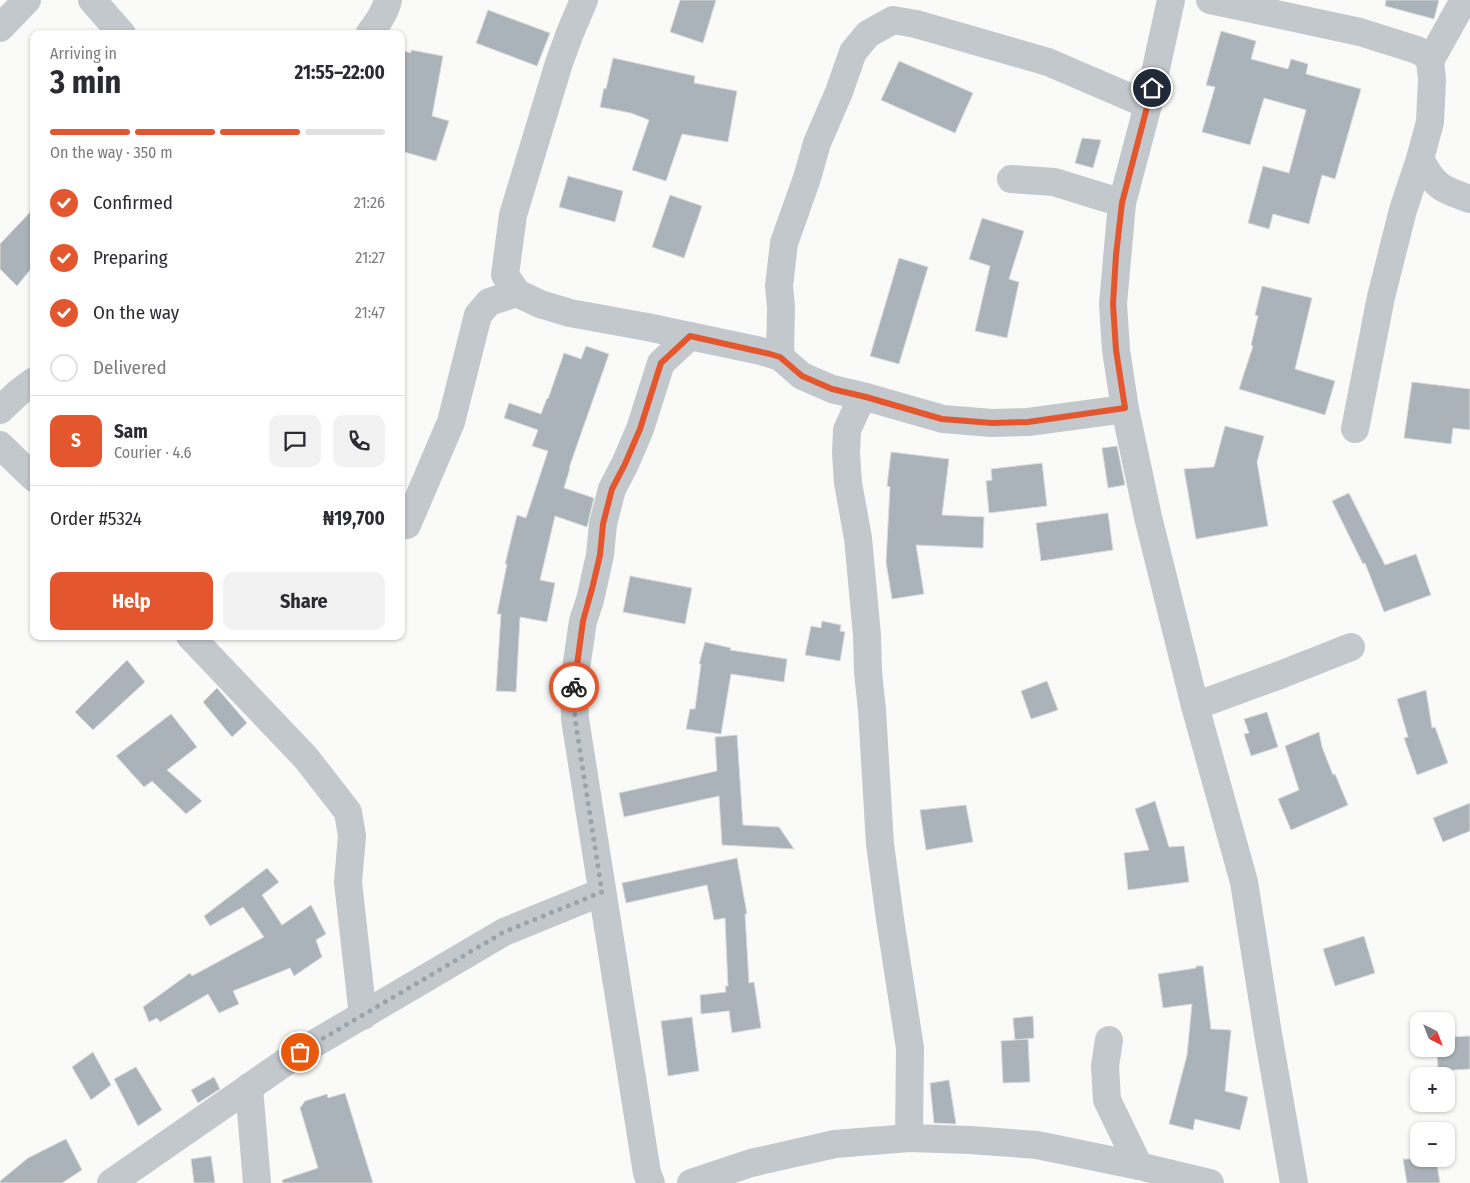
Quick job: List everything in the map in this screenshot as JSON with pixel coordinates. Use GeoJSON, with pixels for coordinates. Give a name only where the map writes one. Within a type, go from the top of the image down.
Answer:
{"type":"FeatureCollection","features":[{"type":"Feature","properties":{"kind":"street"},"geometry":{"type":"LineString","coordinates":[[0,28],[27,0]]}},
{"type":"Feature","properties":{"kind":"street"},"geometry":{"type":"LineString","coordinates":[[92,0],[118,30]]}},
{"type":"Feature","properties":{"kind":"street"},"geometry":{"type":"LineString","coordinates":[[372,30],[380,19],[388,0]]}},
{"type":"Feature","properties":{"kind":"street"},"geometry":{"type":"LineString","coordinates":[[584,0],[558,63],[513,214],[505,275],[517,293],[540,304],[570,313],[761,351],[780,357],[802,376],[832,389],[942,419],[992,423],[1028,422],[1125,408]]}},
{"type":"Feature","properties":{"kind":"street"},"geometry":{"type":"LineString","coordinates":[[1171,0],[1148,105],[1122,203],[1113,304],[1116,350],[1125,408],[1148,517],[1195,706],[1244,882],[1294,1183]]}},
{"type":"Feature","properties":{"kind":"street"},"geometry":{"type":"LineString","coordinates":[[1210,0],[1360,32],[1417,50],[1426,55],[1430,61],[1432,79],[1430,122],[1420,160],[1403,210],[1380,297],[1355,429]]}},
{"type":"Feature","properties":{"kind":"street"},"geometry":{"type":"LineString","coordinates":[[1430,61],[1464,0]]}},
{"type":"Feature","properties":{"kind":"street"},"geometry":{"type":"LineString","coordinates":[[780,357],[781,307],[779,286],[784,243],[817,143],[839,92],[853,52],[868,34],[893,20],[916,24],[1048,62],[1148,105]]}},
{"type":"Feature","properties":{"kind":"street"},"geometry":{"type":"LineString","coordinates":[[1420,160],[1439,186],[1447,191],[1470,199]]}},
{"type":"Feature","properties":{"kind":"street"},"geometry":{"type":"LineString","coordinates":[[1011,179],[1054,182],[1122,203]]}},
{"type":"Feature","properties":{"kind":"street"},"geometry":{"type":"LineString","coordinates":[[407,525],[451,422],[478,315],[489,302],[517,293]]}},
{"type":"Feature","properties":{"kind":"street"},"geometry":{"type":"LineString","coordinates":[[650,1183],[575,719],[574,682],[583,621],[590,600],[600,555],[603,524],[612,489],[640,429],[661,363],[690,336]]}},
{"type":"Feature","properties":{"kind":"street"},"geometry":{"type":"LineString","coordinates":[[0,410],[30,384]]}},
{"type":"Feature","properties":{"kind":"street"},"geometry":{"type":"LineString","coordinates":[[866,397],[856,408],[847,430],[846,453],[848,483],[858,538],[868,635],[868,672],[880,844],[910,1048],[909,1138]]}},
{"type":"Feature","properties":{"kind":"street"},"geometry":{"type":"LineString","coordinates":[[0,445],[30,474]]}},
{"type":"Feature","properties":{"kind":"street"},"geometry":{"type":"LineString","coordinates":[[201,641],[306,758],[348,812],[352,836],[348,882],[363,1016]]}},
{"type":"Feature","properties":{"kind":"street"},"geometry":{"type":"LineString","coordinates":[[1195,706],[1280,675],[1351,646]]}},
{"type":"Feature","properties":{"kind":"street"},"geometry":{"type":"LineString","coordinates":[[111,1183],[300,1052],[504,932],[602,892]]}},
{"type":"Feature","properties":{"kind":"street"},"geometry":{"type":"LineString","coordinates":[[1109,1040],[1105,1066],[1107,1100],[1139,1166]]}},
{"type":"Feature","properties":{"kind":"street"},"geometry":{"type":"LineString","coordinates":[[249,1087],[256,1183]]}},
{"type":"Feature","properties":{"kind":"street"},"geometry":{"type":"LineString","coordinates":[[690,1183],[751,1163],[836,1144],[909,1138],[1037,1145],[1210,1183]]}},
{"type":"Feature","properties":{"kind":"building"},"geometry":{"type":"Polygon","coordinates":[[[680,0],[716,0],[703,43],[670,32],[680,0]]]}},
{"type":"Feature","properties":{"kind":"building"},"geometry":{"type":"Polygon","coordinates":[[[1386,0],[1439,0],[1434,19],[1385,6],[1386,0]]]}},
{"type":"Feature","properties":{"kind":"building"},"geometry":{"type":"Polygon","coordinates":[[[488,10],[550,33],[537,66],[476,43],[488,10]]]}},
{"type":"Feature","properties":{"kind":"building"},"geometry":{"type":"Polygon","coordinates":[[[1221,31],[1256,41],[1251,59],[1288,69],[1291,59],[1308,64],[1306,74],[1361,89],[1335,179],[1322,175],[1309,224],[1273,214],[1269,229],[1248,223],[1263,166],[1289,173],[1306,110],[1264,98],[1250,145],[1202,132],[1215,87],[1206,85],[1221,31]]]}},
{"type":"Feature","properties":{"kind":"building"},"geometry":{"type":"Polygon","coordinates":[[[411,50],[443,56],[432,116],[449,121],[436,161],[405,152],[405,51],[411,53],[411,50]]]}},
{"type":"Feature","properties":{"kind":"building"},"geometry":{"type":"Polygon","coordinates":[[[613,58],[695,76],[694,83],[737,91],[728,142],[682,134],[666,181],[632,170],[649,120],[631,113],[600,107],[613,58]]]}},
{"type":"Feature","properties":{"kind":"building"},"geometry":{"type":"Polygon","coordinates":[[[899,61],[973,93],[955,133],[881,100],[899,61]]]}},
{"type":"Feature","properties":{"kind":"building"},"geometry":{"type":"Polygon","coordinates":[[[1082,138],[1101,140],[1093,168],[1075,163],[1082,138]]]}},
{"type":"Feature","properties":{"kind":"building"},"geometry":{"type":"Polygon","coordinates":[[[568,176],[623,191],[615,222],[559,207],[568,176]]]}},
{"type":"Feature","properties":{"kind":"building"},"geometry":{"type":"Polygon","coordinates":[[[670,195],[702,206],[684,258],[652,247],[670,195]]]}},
{"type":"Feature","properties":{"kind":"building"},"geometry":{"type":"Polygon","coordinates":[[[30,212],[30,270],[17,286],[0,269],[0,244],[30,212]]]}},
{"type":"Feature","properties":{"kind":"building"},"geometry":{"type":"Polygon","coordinates":[[[982,218],[1024,231],[1009,279],[1019,282],[1007,338],[975,331],[990,266],[969,259],[982,218]]]}},
{"type":"Feature","properties":{"kind":"building"},"geometry":{"type":"Polygon","coordinates":[[[899,258],[928,267],[899,364],[870,356],[899,258]]]}},
{"type":"Feature","properties":{"kind":"building"},"geometry":{"type":"Polygon","coordinates":[[[1262,286],[1312,298],[1295,369],[1335,381],[1325,415],[1239,389],[1253,346],[1251,345],[1258,316],[1255,315],[1262,286]]]}},
{"type":"Feature","properties":{"kind":"building"},"geometry":{"type":"Polygon","coordinates":[[[586,346],[609,354],[569,468],[564,488],[594,498],[587,527],[555,516],[540,580],[555,583],[547,622],[520,617],[516,692],[496,691],[501,614],[497,614],[507,564],[505,564],[517,515],[526,518],[548,451],[532,446],[538,430],[504,418],[509,403],[541,414],[564,353],[581,359],[586,346]]]}},
{"type":"Feature","properties":{"kind":"building"},"geometry":{"type":"Polygon","coordinates":[[[1412,382],[1470,389],[1470,430],[1453,428],[1451,444],[1404,438],[1412,382]]]}},
{"type":"Feature","properties":{"kind":"building"},"geometry":{"type":"Polygon","coordinates":[[[1225,426],[1264,436],[1257,462],[1268,526],[1196,539],[1184,469],[1214,467],[1225,426]]]}},
{"type":"Feature","properties":{"kind":"building"},"geometry":{"type":"Polygon","coordinates":[[[1117,446],[1125,485],[1108,488],[1102,448],[1117,446]]]}},
{"type":"Feature","properties":{"kind":"building"},"geometry":{"type":"Polygon","coordinates":[[[891,452],[949,459],[942,515],[984,517],[983,548],[916,545],[924,594],[892,599],[886,562],[890,487],[887,486],[891,452]]]}},
{"type":"Feature","properties":{"kind":"building"},"geometry":{"type":"Polygon","coordinates":[[[1042,463],[1047,506],[989,513],[986,481],[992,480],[991,469],[1042,463]]]}},
{"type":"Feature","properties":{"kind":"building"},"geometry":{"type":"Polygon","coordinates":[[[1349,493],[1385,565],[1416,554],[1431,595],[1384,612],[1365,563],[1363,564],[1332,501],[1349,493]]]}},
{"type":"Feature","properties":{"kind":"building"},"geometry":{"type":"Polygon","coordinates":[[[1108,513],[1113,550],[1041,561],[1036,523],[1108,513]]]}},
{"type":"Feature","properties":{"kind":"building"},"geometry":{"type":"Polygon","coordinates":[[[630,576],[692,588],[685,624],[623,612],[630,576]]]}},
{"type":"Feature","properties":{"kind":"building"},"geometry":{"type":"Polygon","coordinates":[[[822,621],[841,625],[840,631],[845,632],[840,661],[805,655],[811,626],[821,628],[822,621]]]}},
{"type":"Feature","properties":{"kind":"building"},"geometry":{"type":"Polygon","coordinates":[[[705,642],[731,648],[730,650],[787,659],[784,682],[731,674],[721,734],[686,729],[690,709],[695,709],[701,664],[699,664],[705,642]]]}},
{"type":"Feature","properties":{"kind":"building"},"geometry":{"type":"Polygon","coordinates":[[[127,660],[145,682],[93,730],[75,712],[127,660]]]}},
{"type":"Feature","properties":{"kind":"building"},"geometry":{"type":"Polygon","coordinates":[[[1047,681],[1058,710],[1031,719],[1021,691],[1047,681]]]}},
{"type":"Feature","properties":{"kind":"building"},"geometry":{"type":"Polygon","coordinates":[[[217,688],[247,723],[232,737],[203,702],[217,688]]]}},
{"type":"Feature","properties":{"kind":"building"},"geometry":{"type":"Polygon","coordinates":[[[1426,690],[1432,728],[1435,727],[1448,763],[1417,775],[1404,738],[1408,737],[1397,699],[1426,690]]]}},
{"type":"Feature","properties":{"kind":"building"},"geometry":{"type":"Polygon","coordinates":[[[1267,712],[1278,747],[1251,756],[1244,734],[1249,733],[1244,719],[1267,712]]]}},
{"type":"Feature","properties":{"kind":"building"},"geometry":{"type":"Polygon","coordinates":[[[171,714],[197,747],[167,770],[202,801],[186,814],[152,781],[144,787],[116,756],[171,714]]]}},
{"type":"Feature","properties":{"kind":"building"},"geometry":{"type":"Polygon","coordinates":[[[1319,732],[1322,747],[1333,775],[1335,774],[1348,805],[1291,830],[1278,799],[1299,790],[1285,746],[1319,732]]]}},
{"type":"Feature","properties":{"kind":"building"},"geometry":{"type":"Polygon","coordinates":[[[737,735],[743,825],[779,827],[794,849],[722,845],[719,796],[624,817],[619,793],[717,771],[715,737],[737,735]]]}},
{"type":"Feature","properties":{"kind":"building"},"geometry":{"type":"Polygon","coordinates":[[[1155,801],[1169,847],[1184,846],[1189,882],[1128,890],[1124,853],[1149,850],[1135,809],[1155,801]]]}},
{"type":"Feature","properties":{"kind":"building"},"geometry":{"type":"Polygon","coordinates":[[[1470,803],[1470,831],[1443,842],[1433,818],[1470,803]]]}},
{"type":"Feature","properties":{"kind":"building"},"geometry":{"type":"Polygon","coordinates":[[[966,805],[973,842],[926,850],[920,810],[966,805]]]}},
{"type":"Feature","properties":{"kind":"building"},"geometry":{"type":"Polygon","coordinates":[[[737,858],[747,914],[745,914],[749,983],[754,982],[761,1028],[732,1033],[729,1011],[701,1014],[700,995],[726,992],[725,986],[728,986],[725,918],[714,920],[707,885],[626,903],[622,883],[737,858]]]}},
{"type":"Feature","properties":{"kind":"building"},"geometry":{"type":"Polygon","coordinates":[[[267,868],[279,882],[262,895],[282,925],[311,905],[326,934],[316,940],[322,957],[294,976],[290,968],[233,991],[239,1004],[219,1013],[208,994],[160,1022],[157,1018],[149,1022],[143,1007],[190,973],[192,976],[264,937],[243,907],[210,926],[204,916],[267,868]]]}},
{"type":"Feature","properties":{"kind":"building"},"geometry":{"type":"Polygon","coordinates":[[[1364,936],[1375,973],[1335,986],[1323,949],[1364,936]]]}},
{"type":"Feature","properties":{"kind":"building"},"geometry":{"type":"Polygon","coordinates":[[[1196,966],[1203,966],[1211,1029],[1231,1030],[1225,1091],[1248,1097],[1240,1130],[1195,1119],[1193,1130],[1169,1124],[1187,1055],[1192,1004],[1163,1008],[1158,974],[1196,968],[1196,966]]]}},
{"type":"Feature","properties":{"kind":"building"},"geometry":{"type":"Polygon","coordinates":[[[1033,1016],[1034,1038],[1015,1040],[1013,1018],[1033,1016]]]}},
{"type":"Feature","properties":{"kind":"building"},"geometry":{"type":"Polygon","coordinates":[[[692,1017],[699,1071],[668,1076],[661,1021],[692,1017]]]}},
{"type":"Feature","properties":{"kind":"building"},"geometry":{"type":"Polygon","coordinates":[[[1470,1036],[1470,1069],[1455,1070],[1455,1067],[1438,1067],[1437,1058],[1455,1058],[1455,1037],[1470,1036]]]}},
{"type":"Feature","properties":{"kind":"building"},"geometry":{"type":"Polygon","coordinates":[[[1028,1039],[1030,1082],[1003,1083],[1001,1041],[1028,1039]]]}},
{"type":"Feature","properties":{"kind":"building"},"geometry":{"type":"Polygon","coordinates":[[[93,1052],[111,1085],[91,1100],[72,1067],[93,1052]]]}},
{"type":"Feature","properties":{"kind":"building"},"geometry":{"type":"Polygon","coordinates":[[[136,1067],[162,1110],[138,1126],[114,1079],[136,1067]]]}},
{"type":"Feature","properties":{"kind":"building"},"geometry":{"type":"Polygon","coordinates":[[[214,1077],[220,1089],[198,1103],[191,1090],[214,1077]]]}},
{"type":"Feature","properties":{"kind":"building"},"geometry":{"type":"Polygon","coordinates":[[[949,1080],[956,1124],[934,1123],[930,1083],[949,1080]]]}},
{"type":"Feature","properties":{"kind":"building"},"geometry":{"type":"Polygon","coordinates":[[[345,1093],[373,1183],[283,1183],[282,1180],[318,1168],[300,1108],[305,1101],[327,1094],[328,1098],[345,1093]]]}},
{"type":"Feature","properties":{"kind":"building"},"geometry":{"type":"Polygon","coordinates":[[[66,1139],[82,1170],[62,1183],[0,1183],[28,1158],[66,1139]]]}},
{"type":"Feature","properties":{"kind":"building"},"geometry":{"type":"Polygon","coordinates":[[[211,1156],[215,1183],[194,1183],[191,1159],[211,1156]]]}},
{"type":"Feature","properties":{"kind":"building"},"geometry":{"type":"Polygon","coordinates":[[[1403,1159],[1410,1159],[1410,1167],[1437,1167],[1440,1183],[1407,1183],[1403,1159]]]}},
{"type":"Feature","properties":{"kind":"way so far"},"geometry":{"type":"LineString","coordinates":[[300,1052],[504,932],[602,892],[575,719],[574,687]]}},
{"type":"Feature","properties":{"kind":"route"},"geometry":{"type":"LineString","coordinates":[[574,687],[583,621],[590,600],[600,555],[603,524],[612,489],[640,429],[661,363],[690,336],[761,351],[780,357],[802,376],[832,389],[942,419],[992,423],[1028,422],[1125,408],[1116,350],[1113,304],[1116,255],[1122,203],[1152,88]]}}]}
